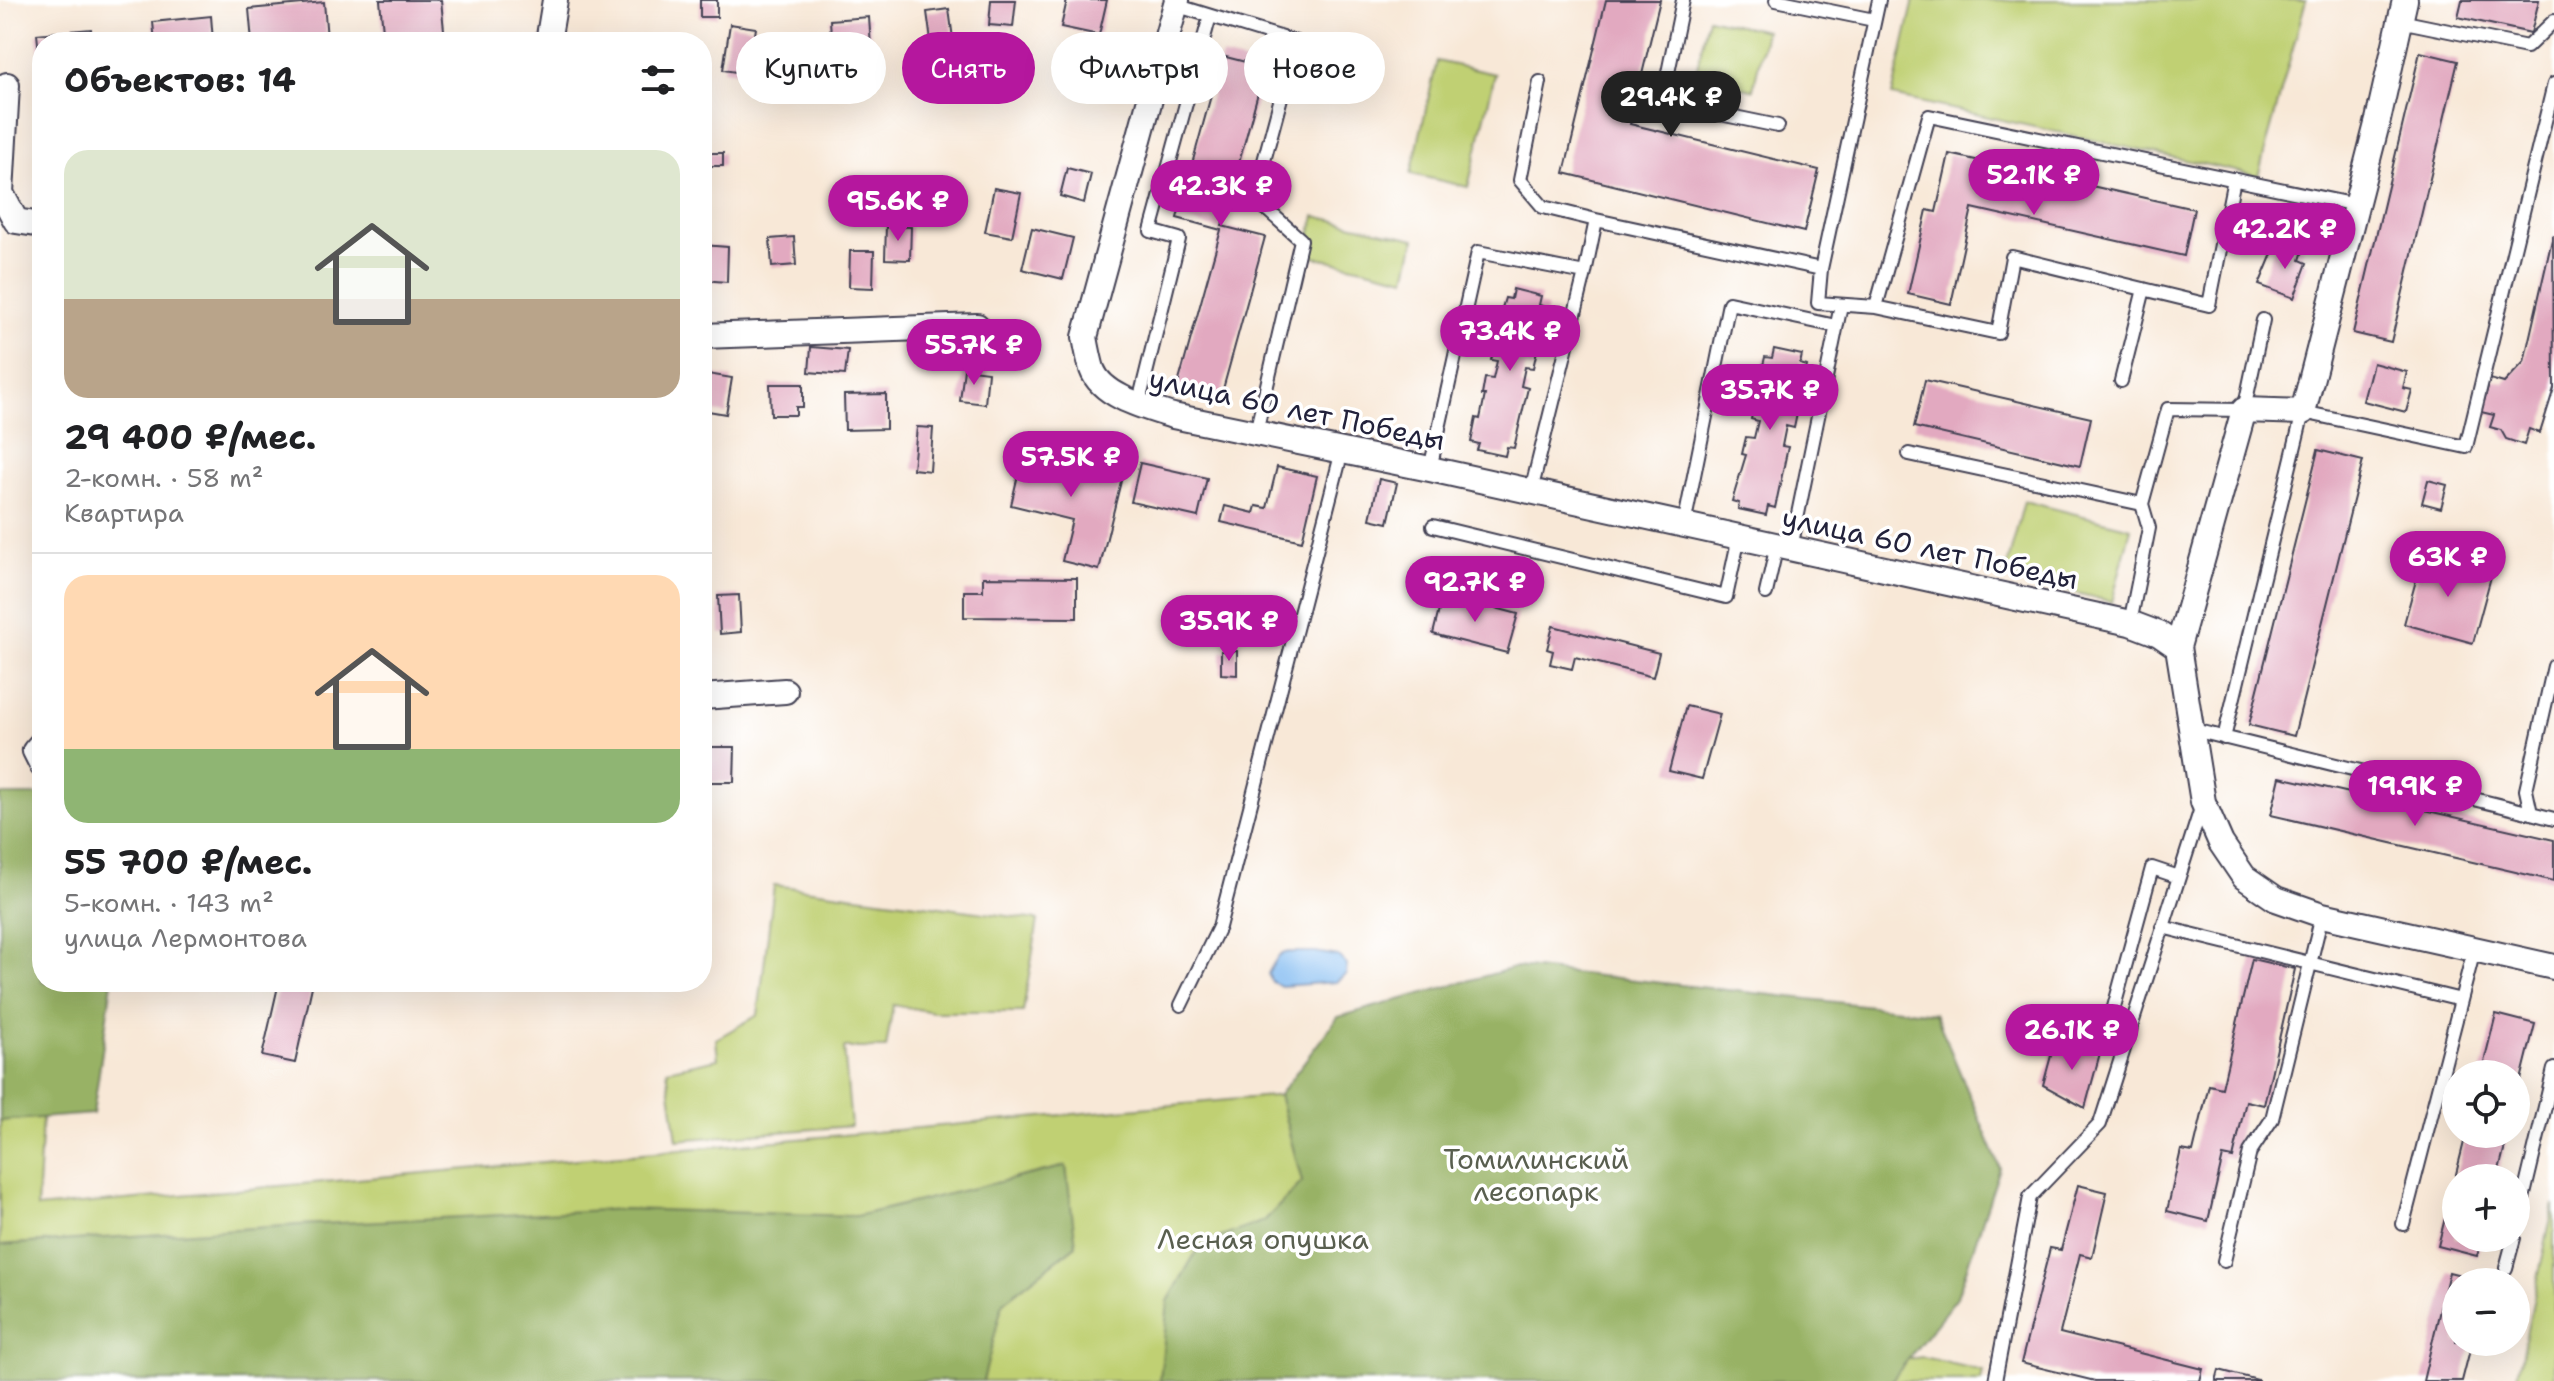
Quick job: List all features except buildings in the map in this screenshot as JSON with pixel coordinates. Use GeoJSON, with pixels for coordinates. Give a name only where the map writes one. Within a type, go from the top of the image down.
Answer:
{"type":"FeatureCollection","features":[{"type":"Feature","properties":{"kind":"street"},"geometry":{"type":"LineString","coordinates":[[550,32],[555,0]]}},
{"type":"Feature","properties":{"kind":"street","name":"улица 60 лет Победы"},"geometry":{"type":"LineString","coordinates":[[1176,2],[1085,337],[1093,372],[1112,392],[1138,406],[1173,416],[1430,469],[2130,623],[2159,634],[2178,647]]}},
{"type":"Feature","properties":{"kind":"street"},"geometry":{"type":"LineString","coordinates":[[2403,11],[2303,412],[2244,410],[2178,647],[2190,729],[2203,802],[2221,843],[2244,877],[2276,899],[2322,915],[2554,967]]}},
{"type":"Feature","properties":{"kind":"street"},"geometry":{"type":"LineString","coordinates":[[7,85],[1,193],[16,221],[32,223]]}},
{"type":"Feature","properties":{"kind":"street"},"geometry":{"type":"LineString","coordinates":[[712,336],[977,326]]}},
{"type":"Feature","properties":{"kind":"street"},"geometry":{"type":"LineString","coordinates":[[712,696],[785,691]]}},
{"type":"Feature","properties":{"kind":"lane"},"geometry":{"type":"LineString","coordinates":[[1683,0],[1662,102],[1778,126]]}},
{"type":"Feature","properties":{"kind":"lane"},"geometry":{"type":"LineString","coordinates":[[1776,0],[1874,20]]}},
{"type":"Feature","properties":{"kind":"lane"},"geometry":{"type":"LineString","coordinates":[[1879,0],[1821,269],[1818,303],[1876,307],[1998,333],[2012,257],[2209,305],[2234,179]]}},
{"type":"Feature","properties":{"kind":"lane"},"geometry":{"type":"LineString","coordinates":[[1176,2],[1210,16],[1296,42],[1254,198],[1301,240],[1256,432]]}},
{"type":"Feature","properties":{"kind":"lane"},"geometry":{"type":"LineString","coordinates":[[2403,11],[2527,47],[2554,21]]}},
{"type":"Feature","properties":{"kind":"lane"},"geometry":{"type":"LineString","coordinates":[[1138,406],[1179,239],[1151,231],[1210,16]]}},
{"type":"Feature","properties":{"kind":"lane"},"geometry":{"type":"LineString","coordinates":[[1540,82],[1520,180],[1543,207],[1821,269]]}},
{"type":"Feature","properties":{"kind":"lane"},"geometry":{"type":"LineString","coordinates":[[2224,738],[2303,412],[2466,447],[2554,84]]}},
{"type":"Feature","properties":{"kind":"lane"},"geometry":{"type":"LineString","coordinates":[[1876,307],[1929,116],[2356,205]]}},
{"type":"Feature","properties":{"kind":"lane"},"geometry":{"type":"LineString","coordinates":[[1531,491],[1596,220]]}},
{"type":"Feature","properties":{"kind":"lane"},"geometry":{"type":"LineString","coordinates":[[1430,469],[1478,252],[1585,273]]}},
{"type":"Feature","properties":{"kind":"lane"},"geometry":{"type":"LineString","coordinates":[[2121,381],[2144,289]]}},
{"type":"Feature","properties":{"kind":"lane"},"geometry":{"type":"LineString","coordinates":[[1684,525],[1729,303],[1836,326]]}},
{"type":"Feature","properties":{"kind":"lane"},"geometry":{"type":"LineString","coordinates":[[1766,593],[1784,547],[1841,305]]}},
{"type":"Feature","properties":{"kind":"lane"},"geometry":{"type":"LineString","coordinates":[[2130,623],[2149,528],[2142,504],[2168,409],[2244,410],[2263,320]]}},
{"type":"Feature","properties":{"kind":"lane"},"geometry":{"type":"LineString","coordinates":[[1181,1005],[1219,927],[1342,451]]}},
{"type":"Feature","properties":{"kind":"lane"},"geometry":{"type":"LineString","coordinates":[[1909,454],[2142,504]]}},
{"type":"Feature","properties":{"kind":"lane"},"geometry":{"type":"LineString","coordinates":[[1433,526],[1726,597],[1739,537]]}},
{"type":"Feature","properties":{"kind":"lane"},"geometry":{"type":"LineString","coordinates":[[2531,813],[2526,790],[2554,666]]}},
{"type":"Feature","properties":{"kind":"lane"},"geometry":{"type":"LineString","coordinates":[[2190,729],[2554,819]]}},
{"type":"Feature","properties":{"kind":"lane"},"geometry":{"type":"LineString","coordinates":[[1995,1381],[2030,1197],[2100,1124],[2203,802]]}},
{"type":"Feature","properties":{"kind":"lane"},"geometry":{"type":"LineString","coordinates":[[2111,1018],[2152,868],[2179,877]]}},
{"type":"Feature","properties":{"kind":"lane"},"geometry":{"type":"LineString","coordinates":[[2224,1261],[2250,1152],[2272,1119],[2322,915]]}},
{"type":"Feature","properties":{"kind":"lane"},"geometry":{"type":"LineString","coordinates":[[2162,927],[2461,1000]]}},
{"type":"Feature","properties":{"kind":"lane"},"geometry":{"type":"LineString","coordinates":[[2403,1224],[2474,950]]}},
{"type":"Feature","properties":{"kind":"lane"},"geometry":{"type":"LineString","coordinates":[[2530,1169],[2554,1069]]}},
{"type":"Feature","properties":{"kind":"lane"},"geometry":{"type":"LineString","coordinates":[[2506,1268],[2510,1252]]}},
{"type":"Feature","properties":{"kind":"green space"},"geometry":{"type":"Polygon","coordinates":[[[1914,0],[2306,0],[2258,176],[1892,96],[1914,0]]]}},
{"type":"Feature","properties":{"kind":"green space"},"geometry":{"type":"Polygon","coordinates":[[[1708,18],[1766,31],[1753,90],[1695,77],[1708,18]]]}},
{"type":"Feature","properties":{"kind":"green space"},"geometry":{"type":"Polygon","coordinates":[[[1437,61],[1495,74],[1468,187],[1411,174],[1437,61]]]}},
{"type":"Feature","properties":{"kind":"green space"},"geometry":{"type":"Polygon","coordinates":[[[1315,216],[1415,239],[1406,278],[1306,255],[1315,216]]]}},
{"type":"Feature","properties":{"kind":"green space"},"geometry":{"type":"Polygon","coordinates":[[[2024,501],[2131,528],[2112,602],[2005,575],[2024,501]]]}},
{"type":"Feature","properties":{"kind":"green space"},"geometry":{"type":"Polygon","coordinates":[[[0,795],[32,795],[32,992],[111,992],[93,1114],[0,1121],[0,795]]]}},
{"type":"Feature","properties":{"kind":"green space"},"geometry":{"type":"Polygon","coordinates":[[[774,885],[1038,920],[1023,1012],[934,1012],[893,1005],[886,1048],[844,1048],[851,1126],[677,1140],[667,1070],[718,1059],[716,1039],[758,1015],[774,885]]]}},
{"type":"Feature","properties":{"kind":"green space","name":"Томилинский лесопарк"},"geometry":{"type":"Polygon","coordinates":[[[1517,967],[1935,1013],[2000,1168],[1957,1297],[1891,1381],[1160,1381],[1168,1301],[1200,1245],[1264,1221],[1302,1182],[1279,1095],[1338,1017],[1517,967]]]}},
{"type":"Feature","properties":{"kind":"green space","name":"Лесная опушка"},"geometry":{"type":"Polygon","coordinates":[[[44,1081],[37,1208],[1295,1094],[1784,1374],[1923,1357],[1983,1371],[1981,1381],[0,1381],[0,1083],[44,1081]]]}},
{"type":"Feature","properties":{"kind":"green space"},"geometry":{"type":"Polygon","coordinates":[[[1066,1166],[1076,1245],[1003,1302],[983,1381],[0,1381],[0,1245],[298,1225],[625,1209],[856,1216],[1066,1166]]]}},
{"type":"Feature","properties":{"kind":"green space"},"geometry":{"type":"Polygon","coordinates":[[[2554,1204],[2554,1381],[2516,1381],[2521,1356],[2530,1356],[2530,1316],[2554,1204]]]}},
{"type":"Feature","properties":{"kind":"water"},"geometry":{"type":"Polygon","coordinates":[[[1315,952],[1338,956],[1347,965],[1346,974],[1336,982],[1281,986],[1272,982],[1268,974],[1281,955],[1315,952]]]}}]}
